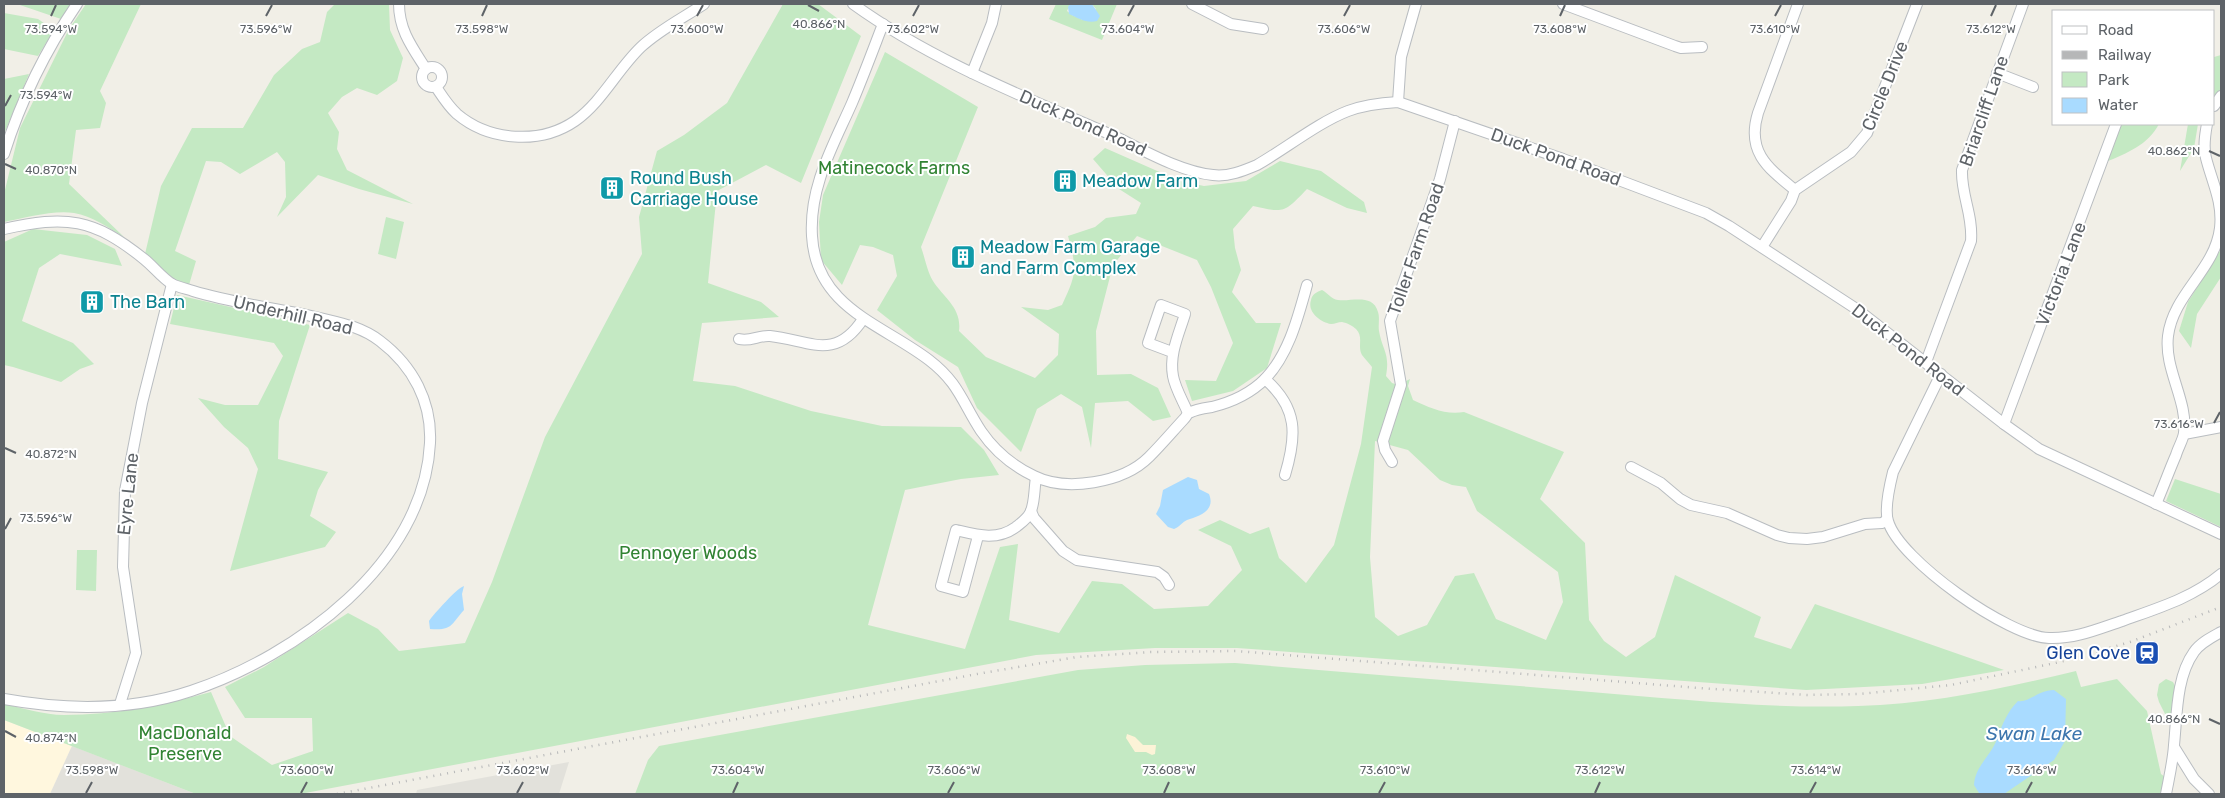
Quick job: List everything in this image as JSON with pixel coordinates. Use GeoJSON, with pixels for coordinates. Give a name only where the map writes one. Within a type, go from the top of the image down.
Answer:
{"type":"FeatureCollection","features":[{"type":"Feature","properties":{"kind":"street"},"geometry":{"type":"LineString","coordinates":[[4,154],[25,94],[58,32],[77,4]]}},
{"type":"Feature","properties":{"kind":"street"},"geometry":{"type":"LineString","coordinates":[[399,4],[399,14],[405,36],[426,69]]}},
{"type":"Feature","properties":{"kind":"street"},"geometry":{"type":"LineString","coordinates":[[436,86],[446,101],[469,123],[500,136],[513,138],[543,134],[574,121],[589,108],[642,46],[704,4]]}},
{"type":"Feature","properties":{"kind":"street","name":"Duck Pond Road"},"geometry":{"type":"LineString","coordinates":[[853,4],[927,51],[972,73],[1177,164],[1212,175],[1233,174],[1257,165],[1332,118],[1349,110],[1374,104],[1398,102],[1683,204],[1729,226],[1858,310],[2039,449],[2221,534]]}},
{"type":"Feature","properties":{"kind":"street"},"geometry":{"type":"LineString","coordinates":[[972,73],[992,23],[996,4]]}},
{"type":"Feature","properties":{"kind":"street"},"geometry":{"type":"LineString","coordinates":[[1192,4],[1231,24],[1263,29]]}},
{"type":"Feature","properties":{"kind":"street"},"geometry":{"type":"LineString","coordinates":[[1398,102],[1401,57],[1416,4]]}},
{"type":"Feature","properties":{"kind":"street"},"geometry":{"type":"LineString","coordinates":[[1563,4],[1674,46],[1681,48],[1702,47]]}},
{"type":"Feature","properties":{"kind":"street"},"geometry":{"type":"LineString","coordinates":[[1795,190],[1769,168],[1761,158],[1756,147],[1754,130],[1758,112],[1798,4]]}},
{"type":"Feature","properties":{"kind":"street","name":"Circle Drive"},"geometry":{"type":"LineString","coordinates":[[1762,247],[1791,201],[1795,190],[1851,152],[1867,134],[1917,4]]}},
{"type":"Feature","properties":{"kind":"street","name":"Briarcliff Lane"},"geometry":{"type":"LineString","coordinates":[[1926,362],[1971,240],[1972,224],[1963,190],[1962,170],[2022,4]]}},
{"type":"Feature","properties":{"kind":"street"},"geometry":{"type":"LineString","coordinates":[[883,24],[853,101],[818,182],[812,216],[812,238],[821,272],[844,303],[863,319],[937,366],[962,394],[980,430],[1017,467],[1036,478],[1071,485],[1088,484],[1109,478],[1147,459],[1188,413],[1236,399],[1249,392],[1265,379],[1278,362],[1291,336],[1308,285]]}},
{"type":"Feature","properties":{"kind":"street"},"geometry":{"type":"LineString","coordinates":[[434,67],[441,73],[442,79],[436,86],[426,86],[422,81],[422,74],[426,69],[434,67]]}},
{"type":"Feature","properties":{"kind":"street"},"geometry":{"type":"LineString","coordinates":[[1997,73],[2033,86]]}},
{"type":"Feature","properties":{"kind":"street","name":"Toller Farm Road"},"geometry":{"type":"LineString","coordinates":[[1392,462],[1385,450],[1383,441],[1401,385],[1390,321],[1440,179],[1455,121]]}},
{"type":"Feature","properties":{"kind":"street","name":"Victoria Lane"},"geometry":{"type":"LineString","coordinates":[[2004,424],[2116,125]]}},
{"type":"Feature","properties":{"kind":"street"},"geometry":{"type":"LineString","coordinates":[[2156,504],[2184,434],[2182,408],[2168,360],[2168,336],[2173,314],[2183,296],[2206,265],[2220,227],[2217,190],[2205,156],[2204,136],[2207,125]]}},
{"type":"Feature","properties":{"kind":"street","name":"Underhill Road"},"geometry":{"type":"LineString","coordinates":[[4,229],[51,220],[72,221],[84,224],[125,243],[172,284],[214,297],[351,325],[379,340],[408,368],[422,392],[429,419],[429,453],[425,476],[416,505],[400,539],[367,581],[303,634],[259,660],[202,687],[162,699],[60,708],[4,699]]}},
{"type":"Feature","properties":{"kind":"street","name":"Eyre Lane"},"geometry":{"type":"LineString","coordinates":[[120,704],[136,653],[123,567],[125,491],[142,403],[172,284]]}},
{"type":"Feature","properties":{"kind":"street"},"geometry":{"type":"LineString","coordinates":[[1172,352],[1148,343],[1161,305],[1185,314],[1172,352],[1173,376],[1188,413]]}},
{"type":"Feature","properties":{"kind":"street"},"geometry":{"type":"LineString","coordinates":[[739,339],[748,340],[766,336],[807,345],[830,346],[848,337],[863,319]]}},
{"type":"Feature","properties":{"kind":"street"},"geometry":{"type":"LineString","coordinates":[[1941,374],[1893,472],[1889,489],[1888,520],[1905,547],[1968,603],[2025,632],[2047,638],[2064,638],[2081,635],[2179,601],[2207,586],[2221,574]]}},
{"type":"Feature","properties":{"kind":"street"},"geometry":{"type":"LineString","coordinates":[[1265,379],[1279,391],[1287,402],[1291,418],[1291,454],[1285,475]]}},
{"type":"Feature","properties":{"kind":"street"},"geometry":{"type":"LineString","coordinates":[[2184,434],[2221,427]]}},
{"type":"Feature","properties":{"kind":"street"},"geometry":{"type":"LineString","coordinates":[[1630,467],[1661,483],[1680,499],[1691,505],[1727,513],[1777,535],[1789,538],[1807,539],[1823,537],[1865,524],[1882,523],[1888,520]]}},
{"type":"Feature","properties":{"kind":"street"},"geometry":{"type":"LineString","coordinates":[[978,536],[963,592],[941,586],[956,530],[978,536],[997,536],[1008,533],[1022,522],[1031,511],[1036,478]]}},
{"type":"Feature","properties":{"kind":"street"},"geometry":{"type":"LineString","coordinates":[[1031,511],[1034,518],[1069,556],[1077,560],[1157,572],[1164,576],[1169,585]]}},
{"type":"Feature","properties":{"kind":"street"},"geometry":{"type":"LineString","coordinates":[[2166,794],[2182,680],[2189,661],[2200,646],[2221,632]]}},
{"type":"Feature","properties":{"kind":"street"},"geometry":{"type":"LineString","coordinates":[[2174,747],[2194,779],[2209,794]]}},
{"type":"Feature","properties":{"kind":"shaded area"},"geometry":{"type":"Polygon","coordinates":[[[4,720],[72,746],[50,794],[4,794],[4,720]]]}},
{"type":"Feature","properties":{"kind":"shaded area"},"geometry":{"type":"Polygon","coordinates":[[[72,746],[196,794],[50,794],[72,746]]]}},
{"type":"Feature","properties":{"kind":"shaded area"},"geometry":{"type":"Polygon","coordinates":[[[569,762],[559,794],[416,794],[417,790],[569,762]]]}},
{"type":"Feature","properties":{"kind":"green space"},"geometry":{"type":"Polygon","coordinates":[[[17,4],[71,4],[61,19],[17,4]]]}},
{"type":"Feature","properties":{"kind":"green space"},"geometry":{"type":"Polygon","coordinates":[[[86,4],[141,4],[100,91],[106,103],[100,128],[76,130],[69,184],[124,237],[94,220],[66,212],[48,213],[4,222],[4,194],[20,128],[69,29],[86,4]]]}},
{"type":"Feature","properties":{"kind":"green space"},"geometry":{"type":"Polygon","coordinates":[[[335,4],[389,4],[390,30],[403,58],[397,81],[377,95],[357,88],[342,97],[328,113],[339,132],[337,149],[347,170],[413,204],[318,175],[277,217],[286,197],[285,162],[277,152],[240,174],[221,162],[206,161],[175,251],[196,261],[189,285],[174,280],[145,254],[161,186],[192,128],[243,128],[274,75],[302,49],[320,42],[327,12],[335,4]]]}},
{"type":"Feature","properties":{"kind":"green space"},"geometry":{"type":"Polygon","coordinates":[[[783,4],[818,4],[861,36],[801,183],[766,165],[717,191],[708,283],[761,302],[779,317],[702,323],[693,381],[735,386],[811,411],[882,426],[961,427],[984,450],[999,475],[961,479],[905,490],[868,625],[965,649],[1000,547],[1018,544],[1009,620],[1059,633],[1092,581],[1122,584],[1154,609],[1208,606],[1242,570],[1231,546],[1198,530],[1220,520],[1250,534],[1269,527],[1279,558],[1306,583],[1334,545],[1361,444],[1372,367],[1362,355],[1360,335],[1356,329],[1342,322],[1327,323],[1315,316],[1310,304],[1315,294],[1322,290],[1336,299],[1367,300],[1375,306],[1379,314],[1379,331],[1387,357],[1386,376],[1392,383],[1398,385],[1410,379],[1408,386],[1413,400],[1444,412],[1464,412],[1564,452],[1540,499],[1585,543],[1589,620],[1604,641],[1626,657],[1655,637],[1675,575],[1761,617],[1754,637],[1791,649],[1815,604],[2004,670],[1922,684],[1806,690],[1237,648],[1155,648],[1036,655],[300,794],[196,794],[4,720],[4,704],[49,714],[83,715],[138,708],[211,692],[230,736],[272,765],[313,751],[312,718],[245,718],[225,687],[264,667],[348,613],[378,629],[399,651],[465,643],[492,582],[545,437],[642,254],[639,217],[657,151],[684,135],[727,103],[783,4]],[[1375,441],[1370,557],[1375,617],[1398,636],[1427,625],[1455,576],[1474,573],[1496,619],[1546,640],[1563,602],[1558,572],[1477,511],[1466,487],[1452,485],[1440,480],[1408,450],[1375,441]]]}},
{"type":"Feature","properties":{"kind":"green space"},"geometry":{"type":"Polygon","coordinates":[[[1056,4],[1070,4],[1067,11],[1083,20],[1096,9],[1092,4],[1117,4],[1102,40],[1049,19],[1056,4]]]}},
{"type":"Feature","properties":{"kind":"green space"},"geometry":{"type":"Polygon","coordinates":[[[4,13],[38,19],[54,30],[38,56],[4,49],[4,13]]]}},
{"type":"Feature","properties":{"kind":"green space","name":"Matinecock Farms"},"geometry":{"type":"Polygon","coordinates":[[[885,52],[978,107],[921,247],[933,281],[958,316],[959,331],[986,357],[1035,378],[1058,355],[1059,334],[1021,307],[1048,310],[1062,305],[1071,286],[1074,271],[1068,236],[1095,227],[1106,218],[1136,214],[1141,203],[1119,189],[1093,159],[1105,148],[1180,181],[1204,186],[1246,181],[1280,161],[1321,171],[1364,202],[1367,213],[1347,208],[1307,189],[1293,203],[1283,209],[1272,210],[1253,206],[1233,229],[1235,248],[1241,270],[1232,292],[1256,323],[1281,323],[1267,368],[1233,391],[1192,401],[1185,380],[1216,381],[1233,343],[1211,287],[1197,260],[1137,236],[1113,265],[1096,331],[1097,375],[1131,374],[1158,388],[1171,417],[1153,421],[1128,401],[1095,403],[1091,448],[1082,407],[1061,394],[1037,409],[1021,452],[977,408],[958,367],[915,340],[877,310],[897,276],[893,255],[873,247],[860,245],[842,285],[821,260],[819,222],[823,195],[885,52]]]}},
{"type":"Feature","properties":{"kind":"green space"},"geometry":{"type":"Polygon","coordinates":[[[2221,55],[2221,90],[2215,97],[2215,57],[2221,55]]]}},
{"type":"Feature","properties":{"kind":"green space"},"geometry":{"type":"Polygon","coordinates":[[[29,74],[4,134],[4,79],[29,74]]]}},
{"type":"Feature","properties":{"kind":"green space"},"geometry":{"type":"Polygon","coordinates":[[[2121,125],[2158,125],[2143,143],[2129,152],[2106,162],[2121,125]]]}},
{"type":"Feature","properties":{"kind":"green space"},"geometry":{"type":"Polygon","coordinates":[[[2188,125],[2198,125],[2194,148],[2180,171],[2188,125]]]}},
{"type":"Feature","properties":{"kind":"green space"},"geometry":{"type":"Polygon","coordinates":[[[386,217],[404,222],[396,259],[378,254],[386,217]]]}},
{"type":"Feature","properties":{"kind":"green space"},"geometry":{"type":"Polygon","coordinates":[[[33,229],[87,235],[115,249],[122,266],[60,254],[39,268],[22,321],[73,343],[94,364],[80,369],[61,382],[4,365],[4,242],[33,229]]]}},
{"type":"Feature","properties":{"kind":"green space"},"geometry":{"type":"Polygon","coordinates":[[[2221,249],[2221,277],[2197,314],[2191,348],[2179,331],[2188,302],[2221,249]]]}},
{"type":"Feature","properties":{"kind":"green space"},"geometry":{"type":"Polygon","coordinates":[[[177,295],[310,325],[279,421],[278,459],[328,472],[318,490],[310,516],[336,532],[325,547],[230,571],[258,469],[248,448],[224,427],[198,398],[225,405],[258,405],[283,356],[274,343],[170,324],[177,295]]]}},
{"type":"Feature","properties":{"kind":"green space"},"geometry":{"type":"Polygon","coordinates":[[[2175,479],[2221,494],[2221,527],[2166,501],[2175,479]]]}},
{"type":"Feature","properties":{"kind":"green space"},"geometry":{"type":"Polygon","coordinates":[[[77,550],[97,550],[96,591],[76,590],[77,550]]]}},
{"type":"Feature","properties":{"kind":"green space"},"geometry":{"type":"Polygon","coordinates":[[[1235,663],[1758,705],[1825,707],[1886,705],[1941,699],[2076,671],[2081,687],[2117,679],[2147,711],[2161,774],[2165,777],[2160,794],[635,794],[648,760],[659,746],[1078,670],[1145,665],[1235,663]]]}},
{"type":"Feature","properties":{"kind":"green space"},"geometry":{"type":"Polygon","coordinates":[[[2166,679],[2173,682],[2175,686],[2170,724],[2157,695],[2159,684],[2166,679]]]}},
{"type":"Feature","properties":{"kind":"sand"},"geometry":{"type":"Polygon","coordinates":[[[1127,734],[1135,737],[1143,745],[1156,745],[1155,754],[1135,752],[1126,738],[1127,734]]]}},
{"type":"Feature","properties":{"kind":"water"},"geometry":{"type":"Polygon","coordinates":[[[1070,4],[1092,4],[1100,16],[1097,21],[1093,22],[1079,19],[1069,14],[1068,7],[1070,4]]]}},
{"type":"Feature","properties":{"kind":"water"},"geometry":{"type":"Polygon","coordinates":[[[1188,477],[1197,480],[1199,489],[1209,494],[1210,505],[1205,512],[1185,521],[1176,528],[1168,527],[1156,514],[1160,506],[1163,490],[1188,477]]]}},
{"type":"Feature","properties":{"kind":"water"},"geometry":{"type":"Polygon","coordinates":[[[464,586],[462,594],[464,610],[454,623],[443,629],[430,629],[429,621],[451,596],[464,586]]]}},
{"type":"Feature","properties":{"kind":"water","name":"Swan Lake"},"geometry":{"type":"Polygon","coordinates":[[[2054,690],[2066,699],[2065,741],[2054,760],[2004,794],[1979,793],[1974,785],[1977,772],[1994,745],[2011,710],[2018,701],[2054,690]]]}},
{"type":"Feature","properties":{"kind":"railway"},"geometry":{"type":"LineString","coordinates":[[337,794],[1077,657],[1151,652],[1236,651],[1699,688],[1807,695],[1859,694],[1951,685],[2060,662],[2130,642],[2221,607]]}},
{"type":"Feature","properties":{"kind":"place","name":"Meadow Farm"},"geometry":{"type":"Point","coordinates":[1065,181]}},
{"type":"Feature","properties":{"kind":"place","name":"Round Bush Carriage House"},"geometry":{"type":"Point","coordinates":[612,188]}},
{"type":"Feature","properties":{"kind":"place","name":"Meadow Farm Garage and Farm Complex"},"geometry":{"type":"Point","coordinates":[963,257]}},
{"type":"Feature","properties":{"kind":"place","name":"The Barn"},"geometry":{"type":"Point","coordinates":[92,302]}},
{"type":"Feature","properties":{"kind":"place","name":"Glen Cove"},"geometry":{"type":"Point","coordinates":[2147,653]}},
{"type":"Feature","properties":{"kind":"park label","name":"Pennoyer Woods"},"geometry":{"type":"Point","coordinates":[688,553]}},
{"type":"Feature","properties":{"kind":"park label","name":"MacDonald Preserve"},"geometry":{"type":"Point","coordinates":[185,743]}}]}
